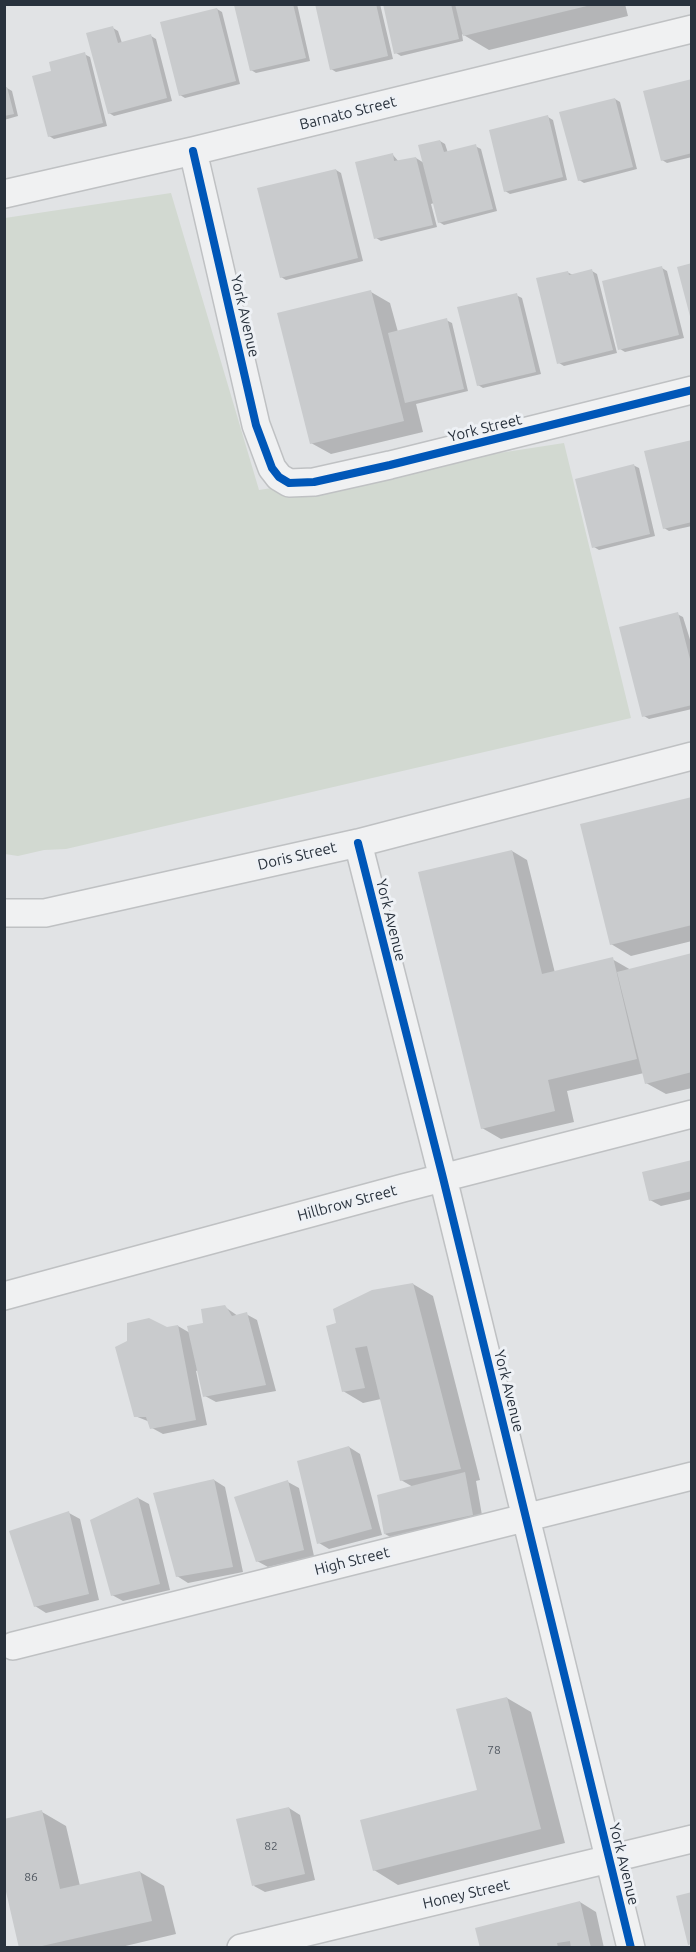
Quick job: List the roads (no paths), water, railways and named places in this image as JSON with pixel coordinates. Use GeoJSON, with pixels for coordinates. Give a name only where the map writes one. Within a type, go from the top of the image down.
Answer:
{"type":"FeatureCollection","features":[{"type":"Feature","properties":{"kind":"street","name":"Barnato Street"},"geometry":{"type":"LineString","coordinates":[[4,194],[193,151],[692,29]]}},
{"type":"Feature","properties":{"kind":"street","name":"York Avenue"},"geometry":{"type":"LineString","coordinates":[[193,151],[256,425],[272,468],[284,480]]}},
{"type":"Feature","properties":{"kind":"street","name":"York Street"},"geometry":{"type":"LineString","coordinates":[[284,480],[294,484],[308,483],[390,465],[692,390]]}},
{"type":"Feature","properties":{"kind":"street","name":"Doris Street"},"geometry":{"type":"LineString","coordinates":[[4,913],[45,913],[358,843],[692,756]]}},
{"type":"Feature","properties":{"kind":"street","name":"York Avenue"},"geometry":{"type":"LineString","coordinates":[[358,843],[443,1178],[631,1947]]}},
{"type":"Feature","properties":{"kind":"street","name":"Hillbrow Street"},"geometry":{"type":"LineString","coordinates":[[4,1296],[443,1178],[692,1114]]}},
{"type":"Feature","properties":{"kind":"street","name":"High Street"},"geometry":{"type":"LineString","coordinates":[[12,1646],[692,1476]]}},
{"type":"Feature","properties":{"kind":"street","name":"Honey Street"},"geometry":{"type":"LineString","coordinates":[[241,1947],[692,1839]]}}]}
